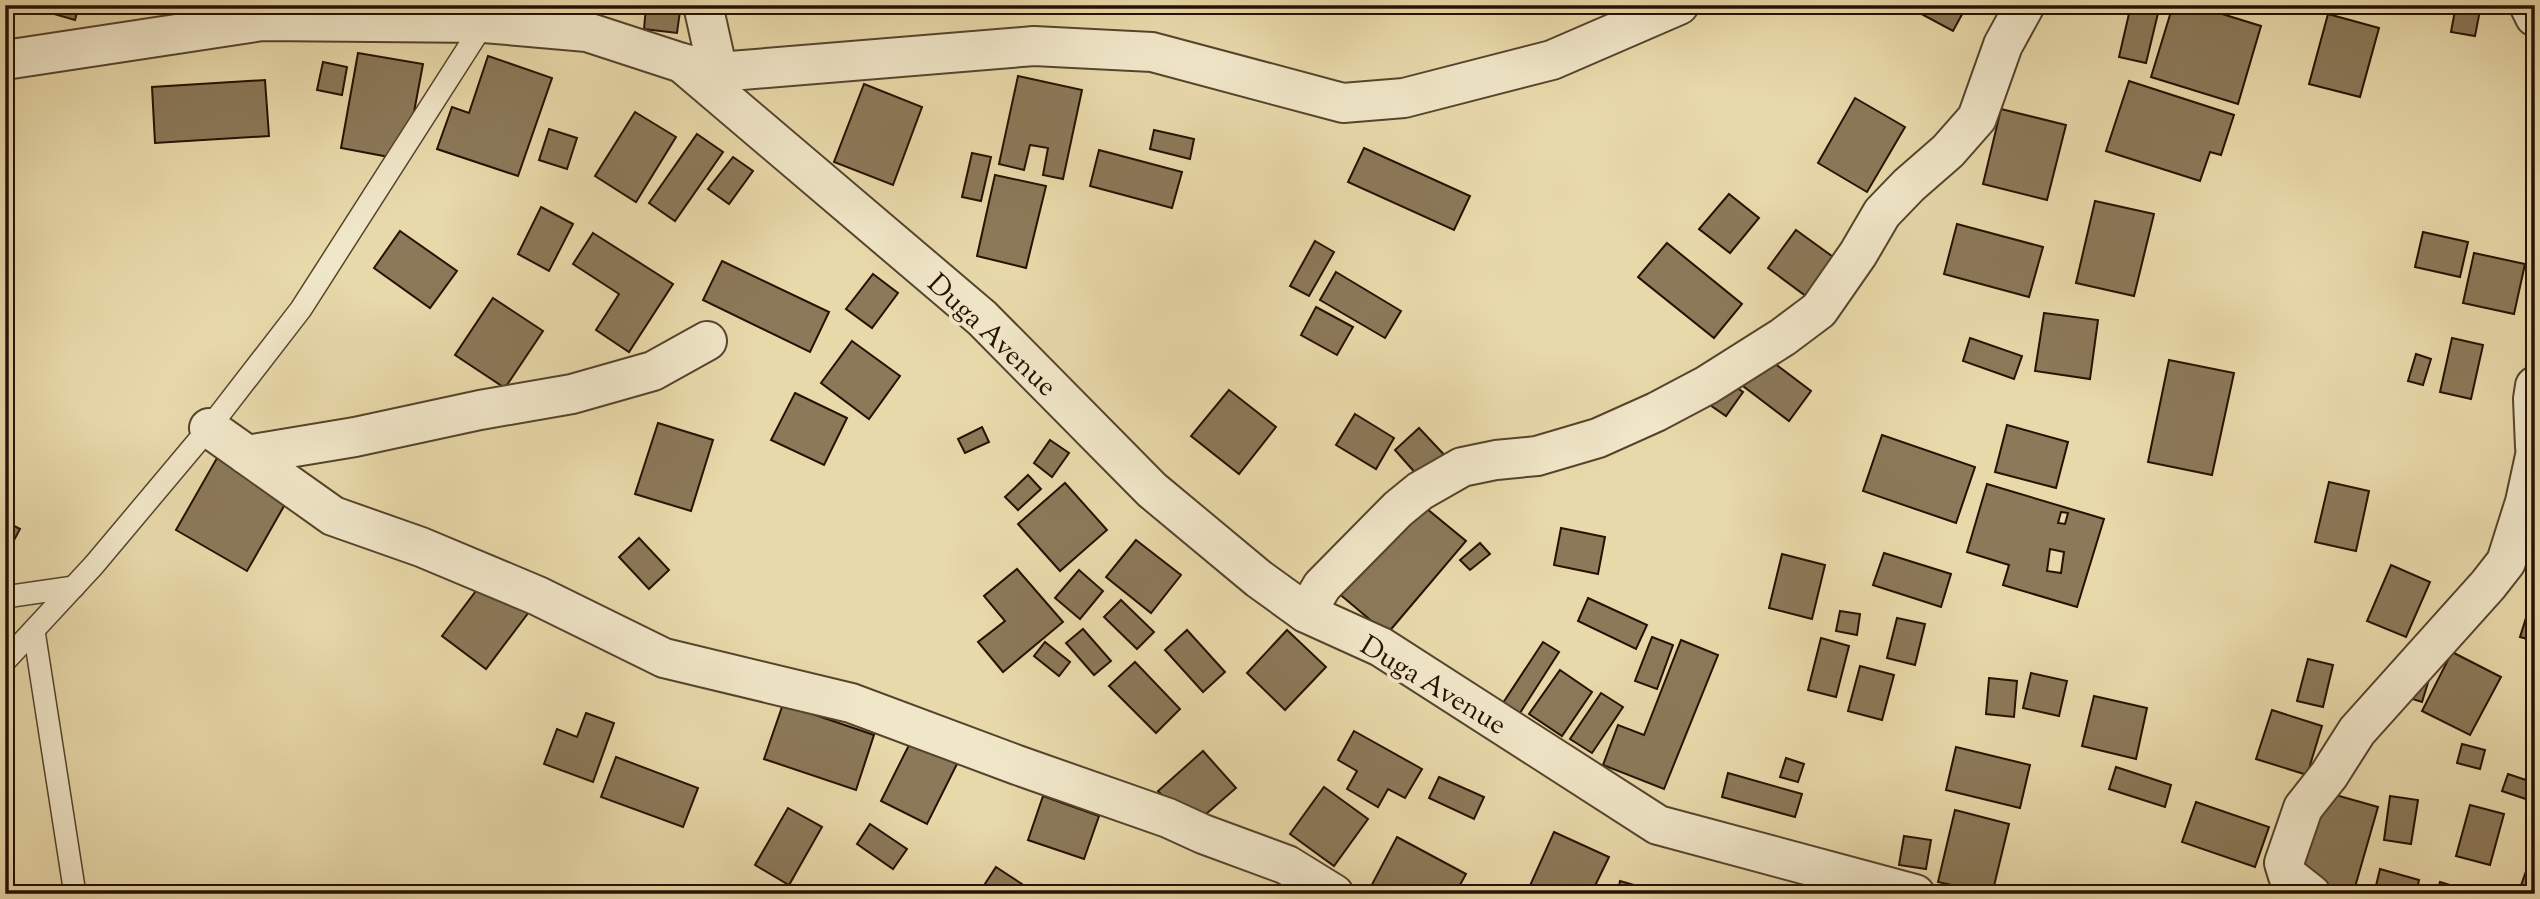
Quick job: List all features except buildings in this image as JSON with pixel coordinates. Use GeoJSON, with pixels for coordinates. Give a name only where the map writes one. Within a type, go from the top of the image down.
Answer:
{"type":"FeatureCollection","features":[{"type":"Feature","properties":{"kind":"street"},"geometry":{"type":"LineString","coordinates":[[703,5],[700,67],[1034,46],[1152,52],[1343,103],[1404,98],[1552,60],[1679,5]]}},
{"type":"Feature","properties":{"kind":"street"},"geometry":{"type":"LineString","coordinates":[[1306,613],[1322,586],[1398,509],[1420,491],[1462,467],[1537,456],[1598,438],[1656,412],[1707,385],[1783,337],[1818,310],[1858,254],[1882,213],[1909,184],[1948,151],[1978,118],[2003,45],[2025,5]]}},
{"type":"Feature","properties":{"kind":"street"},"geometry":{"type":"LineString","coordinates":[[2529,5],[2535,17]]}},
{"type":"Feature","properties":{"kind":"street","name":"Duga Avenue"},"geometry":{"type":"LineString","coordinates":[[5,60],[262,21],[484,23],[587,32],[700,67],[982,318],[1152,489],[1259,579],[1306,613],[1381,647],[1658,825],[1914,894]]}},
{"type":"Feature","properties":{"kind":"street"},"geometry":{"type":"LineString","coordinates":[[247,455],[355,437],[480,410],[572,394],[653,371],[707,341]]}},
{"type":"Feature","properties":{"kind":"street"},"geometry":{"type":"LineString","coordinates":[[2535,386],[2535,447]]}},
{"type":"Feature","properties":{"kind":"street"},"geometry":{"type":"LineString","coordinates":[[209,428],[333,516],[421,547],[538,596],[664,658],[851,703],[1168,818],[1287,865],[1334,894]]}},
{"type":"Feature","properties":{"kind":"street"},"geometry":{"type":"LineString","coordinates":[[2311,894],[2288,876],[2284,863],[2303,808],[2329,775],[2357,731],[2506,562],[2525,502],[2535,456]]}},
{"type":"Feature","properties":{"kind":"lane"},"geometry":{"type":"LineString","coordinates":[[5,661],[74,587],[209,428],[301,309],[484,23]]}},
{"type":"Feature","properties":{"kind":"lane"},"geometry":{"type":"LineString","coordinates":[[5,597],[74,587]]}},
{"type":"Feature","properties":{"kind":"lane"},"geometry":{"type":"LineString","coordinates":[[34,631],[75,894]]}}]}
